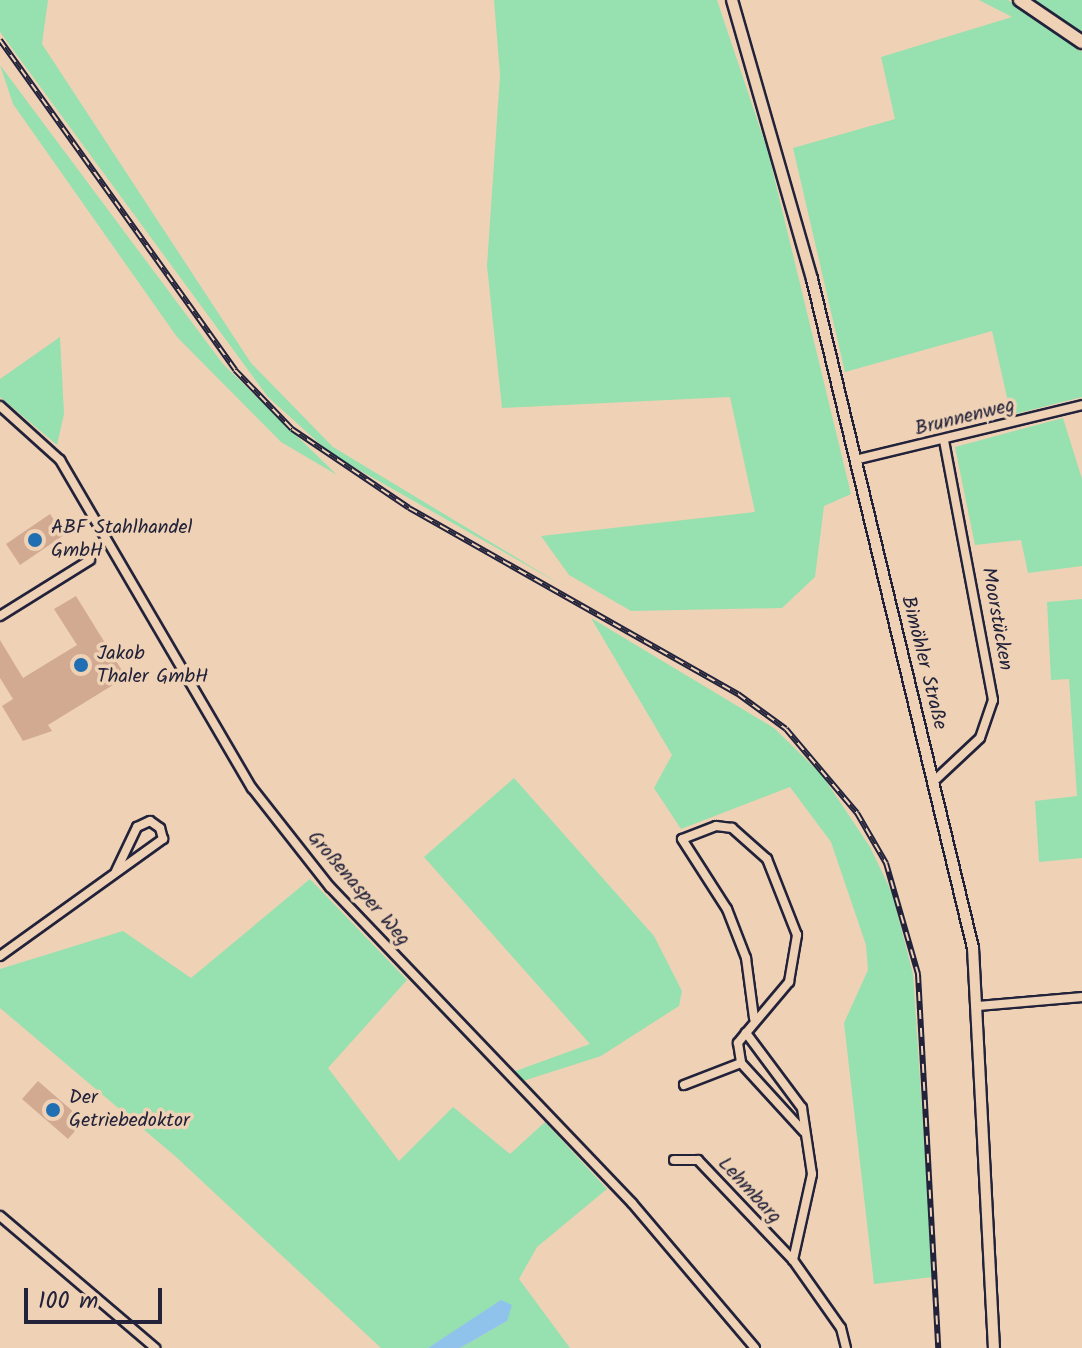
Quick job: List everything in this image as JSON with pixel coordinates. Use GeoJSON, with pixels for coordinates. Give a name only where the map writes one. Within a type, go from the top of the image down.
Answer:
{"type":"FeatureCollection","features":[{"type":"Feature","properties":{"kind":"main road"},"geometry":{"type":"LineString","coordinates":[[1020,0],[1082,42]]}},
{"type":"Feature","properties":{"kind":"street","name":"Bimöhler Straße"},"geometry":{"type":"LineString","coordinates":[[732,0],[782,164],[855,460],[933,782],[979,1006],[994,1348]]}},
{"type":"Feature","properties":{"kind":"street","name":"Brunnenweg"},"geometry":{"type":"LineString","coordinates":[[855,460],[944,441],[1082,405]]}},
{"type":"Feature","properties":{"kind":"street","name":"Großenasper Weg"},"geometry":{"type":"LineString","coordinates":[[0,406],[60,460],[252,788],[330,887],[632,1203],[755,1348]]}},
{"type":"Feature","properties":{"kind":"street","name":"Moorstücken"},"geometry":{"type":"LineString","coordinates":[[933,782],[980,738],[993,700],[944,441]]}},
{"type":"Feature","properties":{"kind":"street"},"geometry":{"type":"LineString","coordinates":[[0,616],[90,560]]}},
{"type":"Feature","properties":{"kind":"street"},"geometry":{"type":"LineString","coordinates":[[0,956],[163,839],[160,828],[150,821],[137,827],[116,871]]}},
{"type":"Feature","properties":{"kind":"street"},"geometry":{"type":"LineString","coordinates":[[754,1018],[746,958],[727,909],[682,839],[716,826],[732,828],[767,859],[797,935],[789,982],[754,1018],[738,1043],[741,1063],[804,1132]]}},
{"type":"Feature","properties":{"kind":"street"},"geometry":{"type":"LineString","coordinates":[[979,1006],[1082,997]]}},
{"type":"Feature","properties":{"kind":"street","name":"Lehmbarg"},"geometry":{"type":"LineString","coordinates":[[746,1033],[802,1108],[809,1207],[793,1260]]}},
{"type":"Feature","properties":{"kind":"street"},"geometry":{"type":"LineString","coordinates":[[684,1085],[741,1063]]}},
{"type":"Feature","properties":{"kind":"street","name":"Lehmbarg"},"geometry":{"type":"LineString","coordinates":[[674,1160],[698,1160],[793,1260],[841,1328],[846,1348]]}},
{"type":"Feature","properties":{"kind":"street"},"geometry":{"type":"LineString","coordinates":[[0,1216],[155,1348]]}},
{"type":"Feature","properties":{"kind":"green space"},"geometry":{"type":"Polygon","coordinates":[[[0,0],[48,0],[42,44],[251,363],[333,447],[560,584],[331,454],[268,397],[0,32],[0,0]]]}},
{"type":"Feature","properties":{"kind":"green space"},"geometry":{"type":"Polygon","coordinates":[[[494,0],[717,0],[768,152],[851,494],[824,506],[815,577],[782,608],[631,611],[569,575],[541,536],[755,512],[730,397],[502,408],[487,266],[500,75],[494,0]]]}},
{"type":"Feature","properties":{"kind":"green space"},"geometry":{"type":"Polygon","coordinates":[[[979,0],[1008,0],[1082,52],[1082,397],[1011,415],[992,331],[845,372],[793,148],[895,119],[881,57],[1012,17],[979,0]]]}},
{"type":"Feature","properties":{"kind":"green space"},"geometry":{"type":"Polygon","coordinates":[[[1033,0],[1082,0],[1082,35],[1072,27],[1033,0]]]}},
{"type":"Feature","properties":{"kind":"green space"},"geometry":{"type":"Polygon","coordinates":[[[0,65],[223,364],[337,475],[281,442],[177,337],[13,104],[0,65]]]}},
{"type":"Feature","properties":{"kind":"green space"},"geometry":{"type":"Polygon","coordinates":[[[60,337],[64,414],[57,445],[0,397],[0,379],[60,337]]]}},
{"type":"Feature","properties":{"kind":"green space"},"geometry":{"type":"Polygon","coordinates":[[[1063,418],[1082,479],[1082,566],[1028,573],[1021,540],[975,545],[955,447],[1063,418]]]}},
{"type":"Feature","properties":{"kind":"green space"},"geometry":{"type":"Polygon","coordinates":[[[1082,599],[1082,858],[1039,862],[1035,801],[1077,796],[1069,679],[1051,680],[1047,602],[1082,599]]]}},
{"type":"Feature","properties":{"kind":"green space"},"geometry":{"type":"Polygon","coordinates":[[[591,618],[774,728],[822,775],[870,847],[892,893],[913,974],[933,1277],[874,1284],[844,1023],[868,970],[866,945],[831,842],[790,787],[681,829],[654,788],[672,755],[591,618]]]}},
{"type":"Feature","properties":{"kind":"green space"},"geometry":{"type":"Polygon","coordinates":[[[514,778],[654,936],[682,991],[679,1006],[601,1056],[520,1082],[510,1073],[590,1044],[424,857],[514,778]]]}},
{"type":"Feature","properties":{"kind":"green space"},"geometry":{"type":"Polygon","coordinates":[[[310,879],[407,980],[328,1068],[399,1161],[453,1107],[510,1154],[545,1122],[607,1189],[537,1247],[519,1279],[570,1348],[460,1348],[507,1321],[428,1348],[381,1348],[175,1156],[0,1008],[0,969],[123,931],[191,978],[310,879]]]}},
{"type":"Feature","properties":{"kind":"water"},"geometry":{"type":"Polygon","coordinates":[[[501,1300],[512,1305],[507,1321],[460,1348],[428,1348],[501,1300]]]}},
{"type":"Feature","properties":{"kind":"building","name":"ABF Stahlhandel GmbH"},"geometry":{"type":"Polygon","coordinates":[[[50,514],[64,535],[20,565],[6,544],[50,514]]]}},
{"type":"Feature","properties":{"kind":"building","name":"Jakob Thaler GmbH"},"geometry":{"type":"Polygon","coordinates":[[[76,596],[126,677],[48,725],[52,731],[23,741],[2,706],[13,699],[0,678],[0,640],[23,678],[77,645],[54,609],[76,596]]]}},
{"type":"Feature","properties":{"kind":"building","name":"Der Getriebedoktor"},"geometry":{"type":"Polygon","coordinates":[[[38,1081],[84,1121],[68,1139],[22,1099],[38,1081]]]}},
{"type":"Feature","properties":{"kind":"waterway"},"geometry":{"type":"LineString","coordinates":[[1064,405],[1082,401]]}},
{"type":"Feature","properties":{"kind":"railway"},"geometry":{"type":"LineString","coordinates":[[0,40],[235,370],[292,429],[409,508],[738,694],[786,729],[857,813],[886,863],[918,974],[938,1348]]}},
{"type":"Feature","properties":{"kind":"place","name":"ABF Stahlhandel GmbH"},"geometry":{"type":"Point","coordinates":[35,540]}},
{"type":"Feature","properties":{"kind":"place","name":"Jakob Thaler GmbH"},"geometry":{"type":"Point","coordinates":[81,665]}},
{"type":"Feature","properties":{"kind":"place","name":"Der Getriebedoktor"},"geometry":{"type":"Point","coordinates":[53,1110]}}]}
